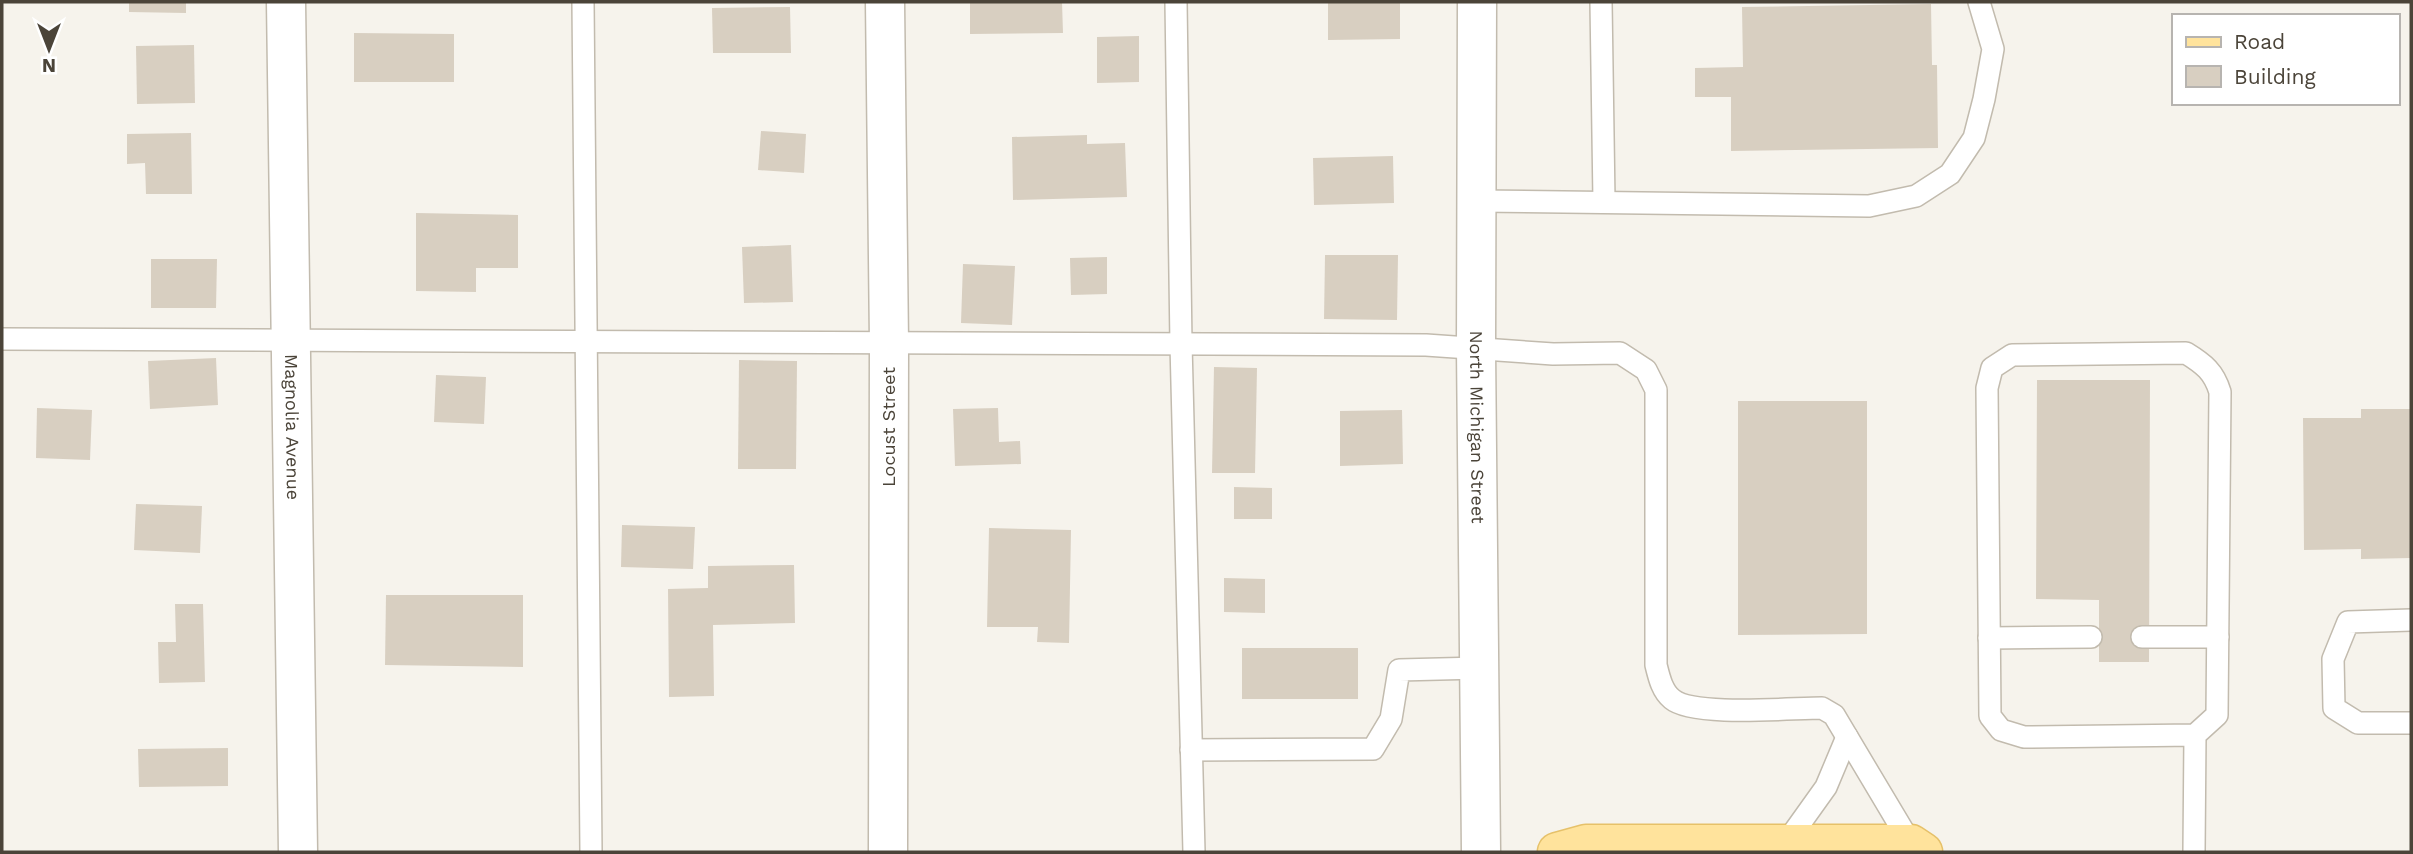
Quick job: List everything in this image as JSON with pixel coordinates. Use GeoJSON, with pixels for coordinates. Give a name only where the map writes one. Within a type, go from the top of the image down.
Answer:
{"type":"FeatureCollection","features":[{"type":"Feature","properties":{"kind":"main road"},"geometry":{"type":"LineString","coordinates":[[1557,852],[1586,844],[1786,843],[1917,848]]}},
{"type":"Feature","properties":{"kind":"street","name":"Magnolia Avenue"},"geometry":{"type":"LineString","coordinates":[[286,2],[298,852]]}},
{"type":"Feature","properties":{"kind":"street","name":"Locust Street"},"geometry":{"type":"LineString","coordinates":[[885,2],[889,343],[888,852]]}},
{"type":"Feature","properties":{"kind":"street","name":"North Michigan Street"},"geometry":{"type":"LineString","coordinates":[[1477,2],[1476,349],[1481,852]]}},
{"type":"Feature","properties":{"kind":"lane"},"geometry":{"type":"LineString","coordinates":[[583,2],[591,852]]}},
{"type":"Feature","properties":{"kind":"lane"},"geometry":{"type":"LineString","coordinates":[[1176,2],[1181,344],[1194,852]]}},
{"type":"Feature","properties":{"kind":"lane"},"geometry":{"type":"LineString","coordinates":[[1601,2],[1604,201]]}},
{"type":"Feature","properties":{"kind":"lane"},"geometry":{"type":"LineString","coordinates":[[1478,201],[1869,206],[1916,196],[1951,174],[1974,138],[1993,49],[1979,2]]}},
{"type":"Feature","properties":{"kind":"lane"},"geometry":{"type":"LineString","coordinates":[[2,339],[1426,345],[1553,354],[1619,353],[1646,370],[1656,390],[1656,665],[1661,685],[1673,700],[1699,709],[1822,708],[1834,715],[1917,848]]}},
{"type":"Feature","properties":{"kind":"lane"},"geometry":{"type":"LineString","coordinates":[[2186,353],[2204,363],[2215,376],[2220,392],[2217,715],[2195,735],[2024,737],[2001,730],[1990,716],[1989,638],[1987,388],[1992,368],[2012,355],[2186,353]]}},
{"type":"Feature","properties":{"kind":"lane"},"geometry":{"type":"LineString","coordinates":[[2411,620],[2348,621],[2333,659],[2334,708],[2358,723],[2411,723]]}},
{"type":"Feature","properties":{"kind":"lane"},"geometry":{"type":"LineString","coordinates":[[1989,638],[2091,637]]}},
{"type":"Feature","properties":{"kind":"lane"},"geometry":{"type":"LineString","coordinates":[[2142,637],[2218,637]]}},
{"type":"Feature","properties":{"kind":"lane"},"geometry":{"type":"LineString","coordinates":[[1191,750],[1373,749],[1391,719],[1399,670],[1480,668]]}},
{"type":"Feature","properties":{"kind":"lane"},"geometry":{"type":"LineString","coordinates":[[2194,852],[2195,735]]}},
{"type":"Feature","properties":{"kind":"lane"},"geometry":{"type":"LineString","coordinates":[[1786,843],[1826,787],[1847,737]]}},
{"type":"Feature","properties":{"kind":"building"},"geometry":{"type":"Polygon","coordinates":[[[129,2],[186,2],[186,13],[129,12],[129,2]]]}},
{"type":"Feature","properties":{"kind":"building"},"geometry":{"type":"Polygon","coordinates":[[[970,2],[1062,2],[1063,33],[970,34],[970,2]]]}},
{"type":"Feature","properties":{"kind":"building"},"geometry":{"type":"Polygon","coordinates":[[[1328,2],[1400,2],[1400,39],[1328,40],[1328,2]]]}},
{"type":"Feature","properties":{"kind":"building"},"geometry":{"type":"Polygon","coordinates":[[[1931,4],[1932,65],[1937,65],[1938,148],[1731,151],[1731,97],[1695,97],[1695,68],[1743,67],[1742,7],[1931,4]]]}},
{"type":"Feature","properties":{"kind":"building"},"geometry":{"type":"Polygon","coordinates":[[[790,7],[791,53],[713,53],[712,8],[790,7]]]}},
{"type":"Feature","properties":{"kind":"building"},"geometry":{"type":"Polygon","coordinates":[[[354,33],[454,34],[454,82],[354,82],[354,33]]]}},
{"type":"Feature","properties":{"kind":"building"},"geometry":{"type":"Polygon","coordinates":[[[1139,36],[1139,82],[1097,83],[1097,37],[1139,36]]]}},
{"type":"Feature","properties":{"kind":"building"},"geometry":{"type":"Polygon","coordinates":[[[194,45],[195,103],[137,104],[136,46],[194,45]]]}},
{"type":"Feature","properties":{"kind":"building"},"geometry":{"type":"Polygon","coordinates":[[[761,131],[806,134],[804,173],[758,170],[761,131]]]}},
{"type":"Feature","properties":{"kind":"building"},"geometry":{"type":"Polygon","coordinates":[[[191,133],[192,194],[146,194],[145,163],[127,164],[127,134],[191,133]]]}},
{"type":"Feature","properties":{"kind":"building"},"geometry":{"type":"Polygon","coordinates":[[[1087,135],[1087,144],[1125,143],[1127,197],[1013,200],[1012,137],[1087,135]]]}},
{"type":"Feature","properties":{"kind":"building"},"geometry":{"type":"Polygon","coordinates":[[[1393,156],[1394,203],[1314,205],[1313,158],[1393,156]]]}},
{"type":"Feature","properties":{"kind":"building"},"geometry":{"type":"Polygon","coordinates":[[[416,213],[518,215],[518,268],[476,268],[476,292],[416,291],[416,213]]]}},
{"type":"Feature","properties":{"kind":"building"},"geometry":{"type":"Polygon","coordinates":[[[791,245],[793,302],[744,303],[742,247],[791,245]]]}},
{"type":"Feature","properties":{"kind":"building"},"geometry":{"type":"Polygon","coordinates":[[[1325,255],[1398,255],[1397,320],[1324,319],[1325,255]]]}},
{"type":"Feature","properties":{"kind":"building"},"geometry":{"type":"Polygon","coordinates":[[[1107,257],[1107,294],[1071,295],[1070,258],[1107,257]]]}},
{"type":"Feature","properties":{"kind":"building"},"geometry":{"type":"Polygon","coordinates":[[[151,259],[217,259],[216,308],[151,308],[151,259]]]}},
{"type":"Feature","properties":{"kind":"building"},"geometry":{"type":"Polygon","coordinates":[[[963,264],[1015,266],[1012,325],[961,323],[963,264]]]}},
{"type":"Feature","properties":{"kind":"building"},"geometry":{"type":"Polygon","coordinates":[[[216,358],[218,405],[150,409],[148,361],[216,358]]]}},
{"type":"Feature","properties":{"kind":"building"},"geometry":{"type":"Polygon","coordinates":[[[739,360],[797,361],[796,469],[738,469],[739,360]]]}},
{"type":"Feature","properties":{"kind":"building"},"geometry":{"type":"Polygon","coordinates":[[[1214,367],[1257,368],[1255,473],[1212,473],[1214,367]]]}},
{"type":"Feature","properties":{"kind":"building"},"geometry":{"type":"Polygon","coordinates":[[[436,375],[486,377],[484,424],[434,422],[436,375]]]}},
{"type":"Feature","properties":{"kind":"building"},"geometry":{"type":"Polygon","coordinates":[[[2037,380],[2150,380],[2149,662],[2099,662],[2099,600],[2036,599],[2037,380]]]}},
{"type":"Feature","properties":{"kind":"building"},"geometry":{"type":"Polygon","coordinates":[[[1738,401],[1867,401],[1867,634],[1738,635],[1738,401]]]}},
{"type":"Feature","properties":{"kind":"building"},"geometry":{"type":"Polygon","coordinates":[[[37,408],[92,410],[90,460],[36,458],[37,408]]]}},
{"type":"Feature","properties":{"kind":"building"},"geometry":{"type":"Polygon","coordinates":[[[998,408],[999,442],[1020,441],[1021,464],[955,466],[953,409],[998,408]]]}},
{"type":"Feature","properties":{"kind":"building"},"geometry":{"type":"Polygon","coordinates":[[[2361,409],[2411,409],[2411,558],[2361,559],[2361,549],[2304,550],[2303,418],[2361,418],[2361,409]]]}},
{"type":"Feature","properties":{"kind":"building"},"geometry":{"type":"Polygon","coordinates":[[[1402,410],[1403,464],[1340,466],[1340,411],[1402,410]]]}},
{"type":"Feature","properties":{"kind":"building"},"geometry":{"type":"Polygon","coordinates":[[[1234,487],[1272,488],[1272,519],[1234,519],[1234,487]]]}},
{"type":"Feature","properties":{"kind":"building"},"geometry":{"type":"Polygon","coordinates":[[[136,504],[202,506],[200,553],[134,550],[136,504]]]}},
{"type":"Feature","properties":{"kind":"building"},"geometry":{"type":"Polygon","coordinates":[[[622,525],[695,527],[693,569],[621,567],[622,525]]]}},
{"type":"Feature","properties":{"kind":"building"},"geometry":{"type":"Polygon","coordinates":[[[989,528],[1071,530],[1069,643],[1037,642],[1038,627],[987,627],[989,528]]]}},
{"type":"Feature","properties":{"kind":"building"},"geometry":{"type":"Polygon","coordinates":[[[794,565],[795,623],[713,625],[714,696],[669,697],[668,589],[708,588],[708,566],[794,565]]]}},
{"type":"Feature","properties":{"kind":"building"},"geometry":{"type":"Polygon","coordinates":[[[1224,578],[1265,579],[1265,613],[1224,612],[1224,578]]]}},
{"type":"Feature","properties":{"kind":"building"},"geometry":{"type":"Polygon","coordinates":[[[386,595],[523,595],[523,667],[385,665],[386,595]]]}},
{"type":"Feature","properties":{"kind":"building"},"geometry":{"type":"Polygon","coordinates":[[[175,604],[203,604],[205,682],[159,683],[158,642],[176,642],[175,604]]]}},
{"type":"Feature","properties":{"kind":"building"},"geometry":{"type":"Polygon","coordinates":[[[1242,648],[1358,648],[1358,699],[1242,699],[1242,648]]]}},
{"type":"Feature","properties":{"kind":"building"},"geometry":{"type":"Polygon","coordinates":[[[228,748],[228,786],[139,787],[138,749],[228,748]]]}}]}
